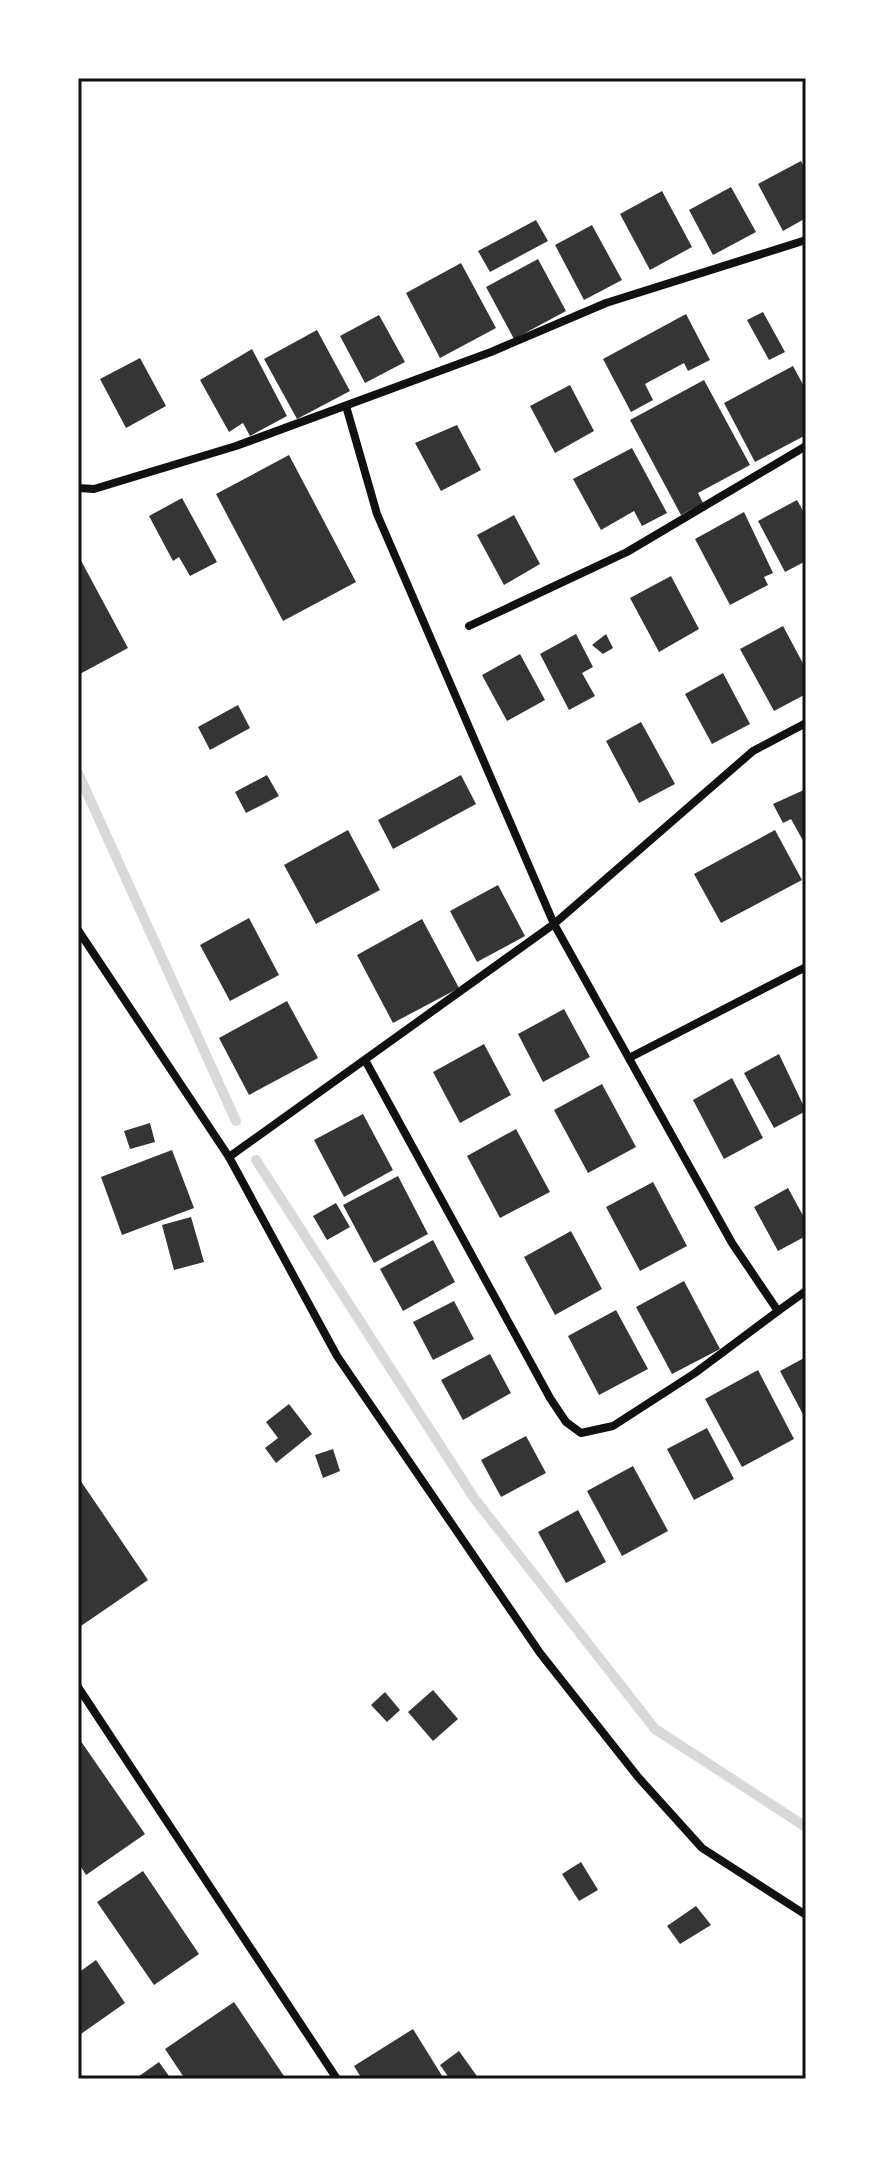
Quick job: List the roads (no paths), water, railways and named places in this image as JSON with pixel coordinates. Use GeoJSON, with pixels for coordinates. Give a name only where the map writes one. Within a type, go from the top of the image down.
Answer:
{"type":"FeatureCollection","features":[{"type":"Feature","properties":{"kind":"street"},"geometry":{"type":"LineString","coordinates":[[78,488],[94,489],[193,459],[491,352],[606,303],[806,240]]}},
{"type":"Feature","properties":{"kind":"street"},"geometry":{"type":"LineString","coordinates":[[346,406],[377,514],[554,924],[732,1243],[778,1311]]}},
{"type":"Feature","properties":{"kind":"street"},"geometry":{"type":"LineString","coordinates":[[469,626],[627,552],[806,446]]}},
{"type":"Feature","properties":{"kind":"street"},"geometry":{"type":"LineString","coordinates":[[229,1157],[554,924],[753,751],[806,723]]}},
{"type":"Feature","properties":{"kind":"street"},"geometry":{"type":"LineString","coordinates":[[78,930],[229,1157],[337,1356],[540,1653],[638,1777],[702,1848],[806,1915]]}},
{"type":"Feature","properties":{"kind":"street"},"geometry":{"type":"LineString","coordinates":[[629,1058],[806,967]]}},
{"type":"Feature","properties":{"kind":"street"},"geometry":{"type":"LineString","coordinates":[[365,1060],[550,1398],[566,1422],[581,1433],[613,1426],[695,1373],[806,1291]]}},
{"type":"Feature","properties":{"kind":"street"},"geometry":{"type":"LineString","coordinates":[[78,1687],[337,2079]]}},
{"type":"Feature","properties":{"kind":"waterway"},"geometry":{"type":"LineString","coordinates":[[78,773],[236,1121]]}},
{"type":"Feature","properties":{"kind":"waterway"},"geometry":{"type":"LineString","coordinates":[[256,1160],[474,1498],[655,1729],[806,1827]]}}]}
